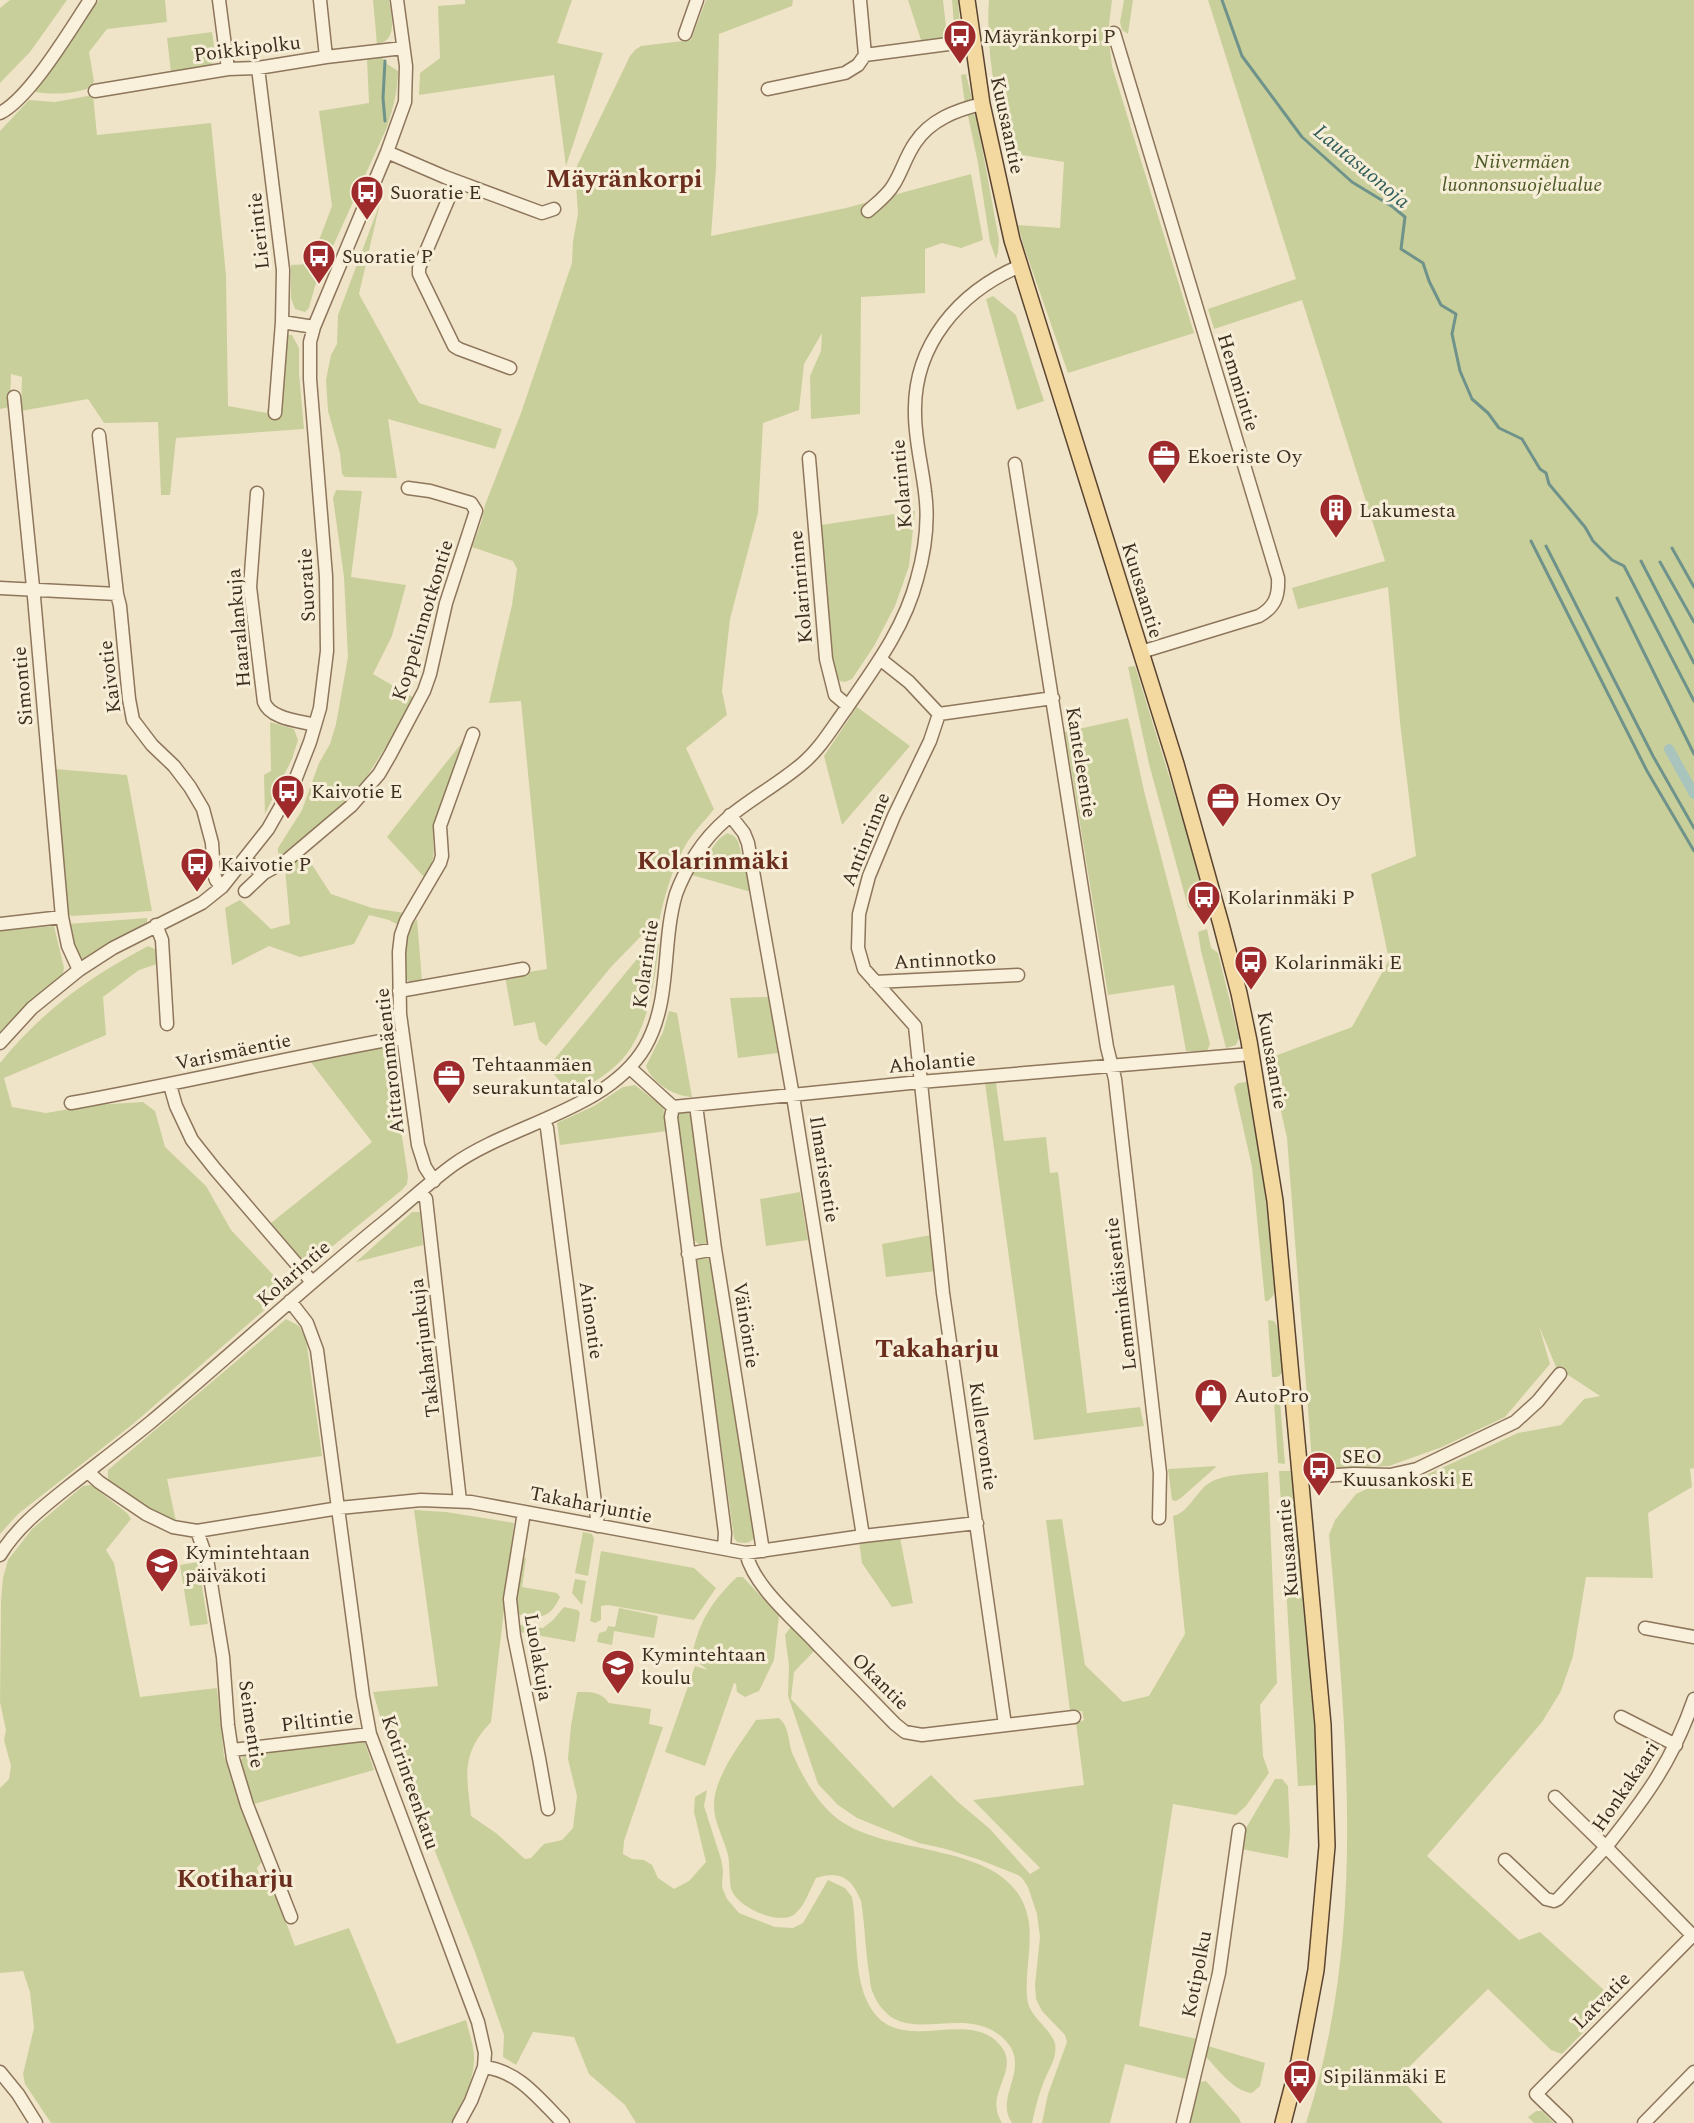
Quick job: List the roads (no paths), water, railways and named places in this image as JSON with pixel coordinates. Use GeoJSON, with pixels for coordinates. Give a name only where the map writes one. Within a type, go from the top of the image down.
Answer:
{"type":"FeatureCollection","features":[{"type":"Feature","properties":{"kind":"main road","name":"Kuusaantie"},"geometry":{"type":"LineString","coordinates":[[966,0],[982,104],[1020,266],[1176,764],[1239,993],[1275,1201],[1323,1725],[1327,1846],[1312,1998],[1283,2123]]}},
{"type":"Feature","properties":{"kind":"street"},"geometry":{"type":"LineString","coordinates":[[0,113],[12,105],[31,84],[90,0]]}},
{"type":"Feature","properties":{"kind":"street"},"geometry":{"type":"LineString","coordinates":[[219,0],[228,69]]}},
{"type":"Feature","properties":{"kind":"street"},"geometry":{"type":"LineString","coordinates":[[320,0],[326,57]]}},
{"type":"Feature","properties":{"kind":"street","name":"Suoratie"},"geometry":{"type":"LineString","coordinates":[[0,1043],[32,1008],[79,970],[156,925],[202,903],[222,887],[268,828],[302,763],[315,725],[327,666],[328,626],[309,380],[310,342],[314,327],[401,116],[406,93],[406,66],[397,0]]}},
{"type":"Feature","properties":{"kind":"street"},"geometry":{"type":"LineString","coordinates":[[685,34],[697,0]]}},
{"type":"Feature","properties":{"kind":"street"},"geometry":{"type":"LineString","coordinates":[[768,89],[845,73],[858,65],[865,55],[860,0]]}},
{"type":"Feature","properties":{"kind":"street","name":"Hemmintie"},"geometry":{"type":"LineString","coordinates":[[1114,33],[1278,578],[1279,590],[1273,605],[1259,616],[1140,652]]}},
{"type":"Feature","properties":{"kind":"street"},"geometry":{"type":"LineString","coordinates":[[865,55],[971,41]]}},
{"type":"Feature","properties":{"kind":"street","name":"Poikkipolku"},"geometry":{"type":"LineString","coordinates":[[95,91],[228,69],[258,68],[404,48]]}},
{"type":"Feature","properties":{"kind":"street","name":"Lierintie"},"geometry":{"type":"LineString","coordinates":[[258,68],[283,270],[282,322],[275,413]]}},
{"type":"Feature","properties":{"kind":"street"},"geometry":{"type":"LineString","coordinates":[[868,211],[886,196],[893,186],[906,157],[921,135],[943,117],[982,104]]}},
{"type":"Feature","properties":{"kind":"street"},"geometry":{"type":"LineString","coordinates":[[387,153],[456,182],[542,213],[554,209]]}},
{"type":"Feature","properties":{"kind":"street"},"geometry":{"type":"LineString","coordinates":[[456,182],[419,268],[419,274],[454,346],[510,368]]}},
{"type":"Feature","properties":{"kind":"street","name":"Kolarintie"},"geometry":{"type":"LineString","coordinates":[[0,1555],[11,1537],[23,1525],[149,1423],[312,1282],[454,1165],[474,1152],[587,1099],[630,1068],[643,1050],[657,1022],[664,993],[672,914],[677,892],[698,850],[730,815],[806,760],[848,706],[880,659],[906,613],[924,550],[927,508],[915,412],[922,362],[940,327],[956,307],[985,285],[1020,266]]}},
{"type":"Feature","properties":{"kind":"street"},"geometry":{"type":"LineString","coordinates":[[282,322],[314,327]]}},
{"type":"Feature","properties":{"kind":"street","name":"Simontie"},"geometry":{"type":"LineString","coordinates":[[14,397],[34,590],[62,917],[68,946],[79,970]]}},
{"type":"Feature","properties":{"kind":"street","name":"Kaivotie"},"geometry":{"type":"LineString","coordinates":[[99,435],[133,720],[152,745],[174,766],[203,809],[212,843],[214,874],[222,887]]}},
{"type":"Feature","properties":{"kind":"street","name":"Kolarinrinne"},"geometry":{"type":"LineString","coordinates":[[809,458],[826,660],[835,695],[848,706]]}},
{"type":"Feature","properties":{"kind":"street","name":"Kanteleentie"},"geometry":{"type":"LineString","coordinates":[[1015,464],[1112,1066]]}},
{"type":"Feature","properties":{"kind":"street","name":"Koppelinnotkontie"},"geometry":{"type":"LineString","coordinates":[[264,873],[286,861],[365,792],[390,755],[424,691],[446,603],[476,507],[471,503],[430,491],[408,488]]}},
{"type":"Feature","properties":{"kind":"street","name":"Haaralankuja"},"geometry":{"type":"LineString","coordinates":[[257,493],[250,588],[264,702],[267,709],[274,714],[315,725]]}},
{"type":"Feature","properties":{"kind":"street"},"geometry":{"type":"LineString","coordinates":[[0,588],[117,594]]}},
{"type":"Feature","properties":{"kind":"street"},"geometry":{"type":"LineString","coordinates":[[880,659],[909,682],[939,714],[1053,698]]}},
{"type":"Feature","properties":{"kind":"street","name":"Antinrinne"},"geometry":{"type":"LineString","coordinates":[[920,1082],[915,1026],[864,969],[858,948],[859,914],[862,896],[894,816],[930,741],[939,714]]}},
{"type":"Feature","properties":{"kind":"street","name":"Aittaronmäentie"},"geometry":{"type":"LineString","coordinates":[[434,1181],[425,1167],[418,1145],[403,1037],[399,991],[399,952],[401,935],[410,913],[440,863],[442,856],[440,826],[473,734]]}},
{"type":"Feature","properties":{"kind":"street","name":"Ilmarisentie"},"geometry":{"type":"LineString","coordinates":[[730,815],[748,843],[793,1096],[863,1536]]}},
{"type":"Feature","properties":{"kind":"street"},"geometry":{"type":"LineString","coordinates":[[244,860],[264,873],[245,891]]}},
{"type":"Feature","properties":{"kind":"street"},"geometry":{"type":"LineString","coordinates":[[0,924],[62,917]]}},
{"type":"Feature","properties":{"kind":"street"},"geometry":{"type":"LineString","coordinates":[[156,925],[162,940],[167,1024]]}},
{"type":"Feature","properties":{"kind":"street"},"geometry":{"type":"LineString","coordinates":[[399,991],[524,969]]}},
{"type":"Feature","properties":{"kind":"street","name":"Antinnotko"},"geometry":{"type":"LineString","coordinates":[[875,982],[1018,975]]}},
{"type":"Feature","properties":{"kind":"street","name":"Varismäentie"},"geometry":{"type":"LineString","coordinates":[[71,1103],[403,1037]]}},
{"type":"Feature","properties":{"kind":"street","name":"Aholantie"},"geometry":{"type":"LineString","coordinates":[[673,1107],[920,1082],[1251,1054]]}},
{"type":"Feature","properties":{"kind":"street","name":"Lemminkäisentie"},"geometry":{"type":"LineString","coordinates":[[1112,1066],[1160,1473],[1159,1518]]}},
{"type":"Feature","properties":{"kind":"street"},"geometry":{"type":"LineString","coordinates":[[630,1068],[673,1107],[671,1117],[725,1533],[724,1549]]}},
{"type":"Feature","properties":{"kind":"street","name":"Kullervontie"},"geometry":{"type":"LineString","coordinates":[[920,1082],[943,1293],[1005,1725]]}},
{"type":"Feature","properties":{"kind":"street"},"geometry":{"type":"LineString","coordinates":[[170,1085],[179,1114],[192,1140],[312,1282]]}},
{"type":"Feature","properties":{"kind":"street","name":"Väinöntie"},"geometry":{"type":"LineString","coordinates":[[696,1105],[715,1249],[763,1551]]}},
{"type":"Feature","properties":{"kind":"street","name":"Ainontie"},"geometry":{"type":"LineString","coordinates":[[543,1120],[547,1128],[598,1526]]}},
{"type":"Feature","properties":{"kind":"street","name":"Takaharjunkuja"},"geometry":{"type":"LineString","coordinates":[[420,1192],[426,1199],[460,1501]]}},
{"type":"Feature","properties":{"kind":"street"},"geometry":{"type":"LineString","coordinates":[[688,1254],[715,1249]]}},
{"type":"Feature","properties":{"kind":"street","name":"Kotirinteenkatu"},"geometry":{"type":"LineString","coordinates":[[290,1301],[307,1323],[317,1350],[370,1734],[478,2022],[485,2053],[484,2067]]}},
{"type":"Feature","properties":{"kind":"street"},"geometry":{"type":"LineString","coordinates":[[1302,1477],[1349,1474],[1390,1475],[1417,1468],[1515,1422],[1538,1401],[1560,1374]]}},
{"type":"Feature","properties":{"kind":"street"},"geometry":{"type":"LineString","coordinates":[[88,1472],[146,1514],[182,1530],[197,1531]]}},
{"type":"Feature","properties":{"kind":"street","name":"Takaharjuntie"},"geometry":{"type":"LineString","coordinates":[[197,1531],[339,1508],[421,1500],[460,1501],[746,1553],[977,1523]]}},
{"type":"Feature","properties":{"kind":"street","name":"Luolakuja"},"geometry":{"type":"LineString","coordinates":[[524,1512],[510,1599],[514,1636],[540,1758],[548,1809]]}},
{"type":"Feature","properties":{"kind":"street","name":"Seimentie"},"geometry":{"type":"LineString","coordinates":[[197,1531],[207,1559],[224,1657],[225,1694],[231,1746],[247,1805],[291,1917]]}},
{"type":"Feature","properties":{"kind":"street","name":"Okantie"},"geometry":{"type":"LineString","coordinates":[[746,1553],[757,1578],[905,1732],[922,1735],[1074,1717]]}},
{"type":"Feature","properties":{"kind":"street"},"geometry":{"type":"LineString","coordinates":[[1645,1628],[1694,1638]]}},
{"type":"Feature","properties":{"kind":"street","name":"Honkakaari"},"geometry":{"type":"LineString","coordinates":[[1693,1935],[1606,1847],[1653,1785],[1676,1745],[1694,1699]]}},
{"type":"Feature","properties":{"kind":"street"},"geometry":{"type":"LineString","coordinates":[[1621,1717],[1676,1745]]}},
{"type":"Feature","properties":{"kind":"street","name":"Piltintie"},"geometry":{"type":"LineString","coordinates":[[231,1746],[370,1734]]}},
{"type":"Feature","properties":{"kind":"street"},"geometry":{"type":"LineString","coordinates":[[1505,1860],[1546,1899],[1554,1901],[1606,1847],[1555,1797]]}},
{"type":"Feature","properties":{"kind":"street","name":"Kotipolku"},"geometry":{"type":"LineString","coordinates":[[1183,2123],[1218,1973],[1239,1830]]}},
{"type":"Feature","properties":{"kind":"street","name":"Latvatie"},"geometry":{"type":"LineString","coordinates":[[1566,2123],[1536,2094],[1693,1935]]}},
{"type":"Feature","properties":{"kind":"street"},"geometry":{"type":"LineString","coordinates":[[459,2123],[476,2091],[484,2067],[503,2070],[517,2078],[563,2123]]}},
{"type":"Feature","properties":{"kind":"street"},"geometry":{"type":"LineString","coordinates":[[0,2072],[18,2094],[36,2123]]}},
{"type":"Feature","properties":{"kind":"street"},"geometry":{"type":"LineString","coordinates":[[1644,2123],[1694,2072]]}},
{"type":"Feature","properties":{"kind":"waterway","name":"Lautasuonoja"},"geometry":{"type":"LineString","coordinates":[[1222,0],[1242,56],[1302,137],[1352,182],[1405,217],[1401,249],[1423,263],[1441,305],[1456,314],[1452,334],[1460,371],[1472,399],[1488,413],[1499,428],[1522,439],[1540,469],[1546,473],[1549,484],[1585,527],[1593,541],[1612,560],[1624,566],[1694,701]]}},
{"type":"Feature","properties":{"kind":"waterway"},"geometry":{"type":"LineString","coordinates":[[385,61],[383,98],[385,121]]}},
{"type":"Feature","properties":{"kind":"waterway"},"geometry":{"type":"LineString","coordinates":[[1531,541],[1647,771],[1694,851]]}},
{"type":"Feature","properties":{"kind":"waterway"},"geometry":{"type":"LineString","coordinates":[[1546,546],[1653,756],[1694,828]]}},
{"type":"Feature","properties":{"kind":"waterway"},"geometry":{"type":"LineString","coordinates":[[1672,548],[1694,587]]}},
{"type":"Feature","properties":{"kind":"waterway"},"geometry":{"type":"LineString","coordinates":[[1641,561],[1694,663]]}},
{"type":"Feature","properties":{"kind":"waterway"},"geometry":{"type":"LineString","coordinates":[[1660,562],[1694,622]]}},
{"type":"Feature","properties":{"kind":"waterway"},"geometry":{"type":"LineString","coordinates":[[1617,598],[1694,754]]}},
{"type":"Feature","properties":{"kind":"waterway"},"geometry":{"type":"LineString","coordinates":[[1669,749],[1694,794]]}},
{"type":"Feature","properties":{"kind":"place","name":"Mäyränkorpi P"},"geometry":{"type":"Point","coordinates":[960,65]}},
{"type":"Feature","properties":{"kind":"place","name":"Suoratie E"},"geometry":{"type":"Point","coordinates":[367,221]}},
{"type":"Feature","properties":{"kind":"place","name":"Suoratie P"},"geometry":{"type":"Point","coordinates":[319,285]}},
{"type":"Feature","properties":{"kind":"place","name":"Ekoeriste Oy"},"geometry":{"type":"Point","coordinates":[1164,485]}},
{"type":"Feature","properties":{"kind":"place","name":"Lakumesta"},"geometry":{"type":"Point","coordinates":[1336,539]}},
{"type":"Feature","properties":{"kind":"place","name":"Kaivotie E"},"geometry":{"type":"Point","coordinates":[288,820]}},
{"type":"Feature","properties":{"kind":"place","name":"Homex Oy"},"geometry":{"type":"Point","coordinates":[1223,828]}},
{"type":"Feature","properties":{"kind":"place","name":"Kaivotie P"},"geometry":{"type":"Point","coordinates":[197,893]}},
{"type":"Feature","properties":{"kind":"place","name":"Kolarinmäki P"},"geometry":{"type":"Point","coordinates":[1204,926]}},
{"type":"Feature","properties":{"kind":"place","name":"Kolarinmäki E"},"geometry":{"type":"Point","coordinates":[1251,991]}},
{"type":"Feature","properties":{"kind":"place","name":"Tehtaanmäen seurakuntatalo"},"geometry":{"type":"Point","coordinates":[449,1105]}},
{"type":"Feature","properties":{"kind":"place","name":"AutoPro"},"geometry":{"type":"Point","coordinates":[1211,1424]}},
{"type":"Feature","properties":{"kind":"place","name":"SEO Kuusankoski E"},"geometry":{"type":"Point","coordinates":[1319,1497]}},
{"type":"Feature","properties":{"kind":"place","name":"Kymintehtaan päiväkoti"},"geometry":{"type":"Point","coordinates":[162,1593]}},
{"type":"Feature","properties":{"kind":"place","name":"Kymintehtaan koulu"},"geometry":{"type":"Point","coordinates":[618,1695]}},
{"type":"Feature","properties":{"kind":"place","name":"Sipilänmäki E"},"geometry":{"type":"Point","coordinates":[1300,2105]}},
{"type":"Feature","properties":{"kind":"district","name":"Mäyränkorpi"},"geometry":{"type":"Point","coordinates":[624,178]}},
{"type":"Feature","properties":{"kind":"district","name":"Kolarinmäki"},"geometry":{"type":"Point","coordinates":[713,860]}},
{"type":"Feature","properties":{"kind":"district","name":"Takaharju"},"geometry":{"type":"Point","coordinates":[937,1348]}},
{"type":"Feature","properties":{"kind":"district","name":"Kotiharju"},"geometry":{"type":"Point","coordinates":[235,1878]}},
{"type":"Feature","properties":{"kind":"park label","name":"Niivermäen luonnonsuojelualue"},"geometry":{"type":"Point","coordinates":[1522,172]}}]}
